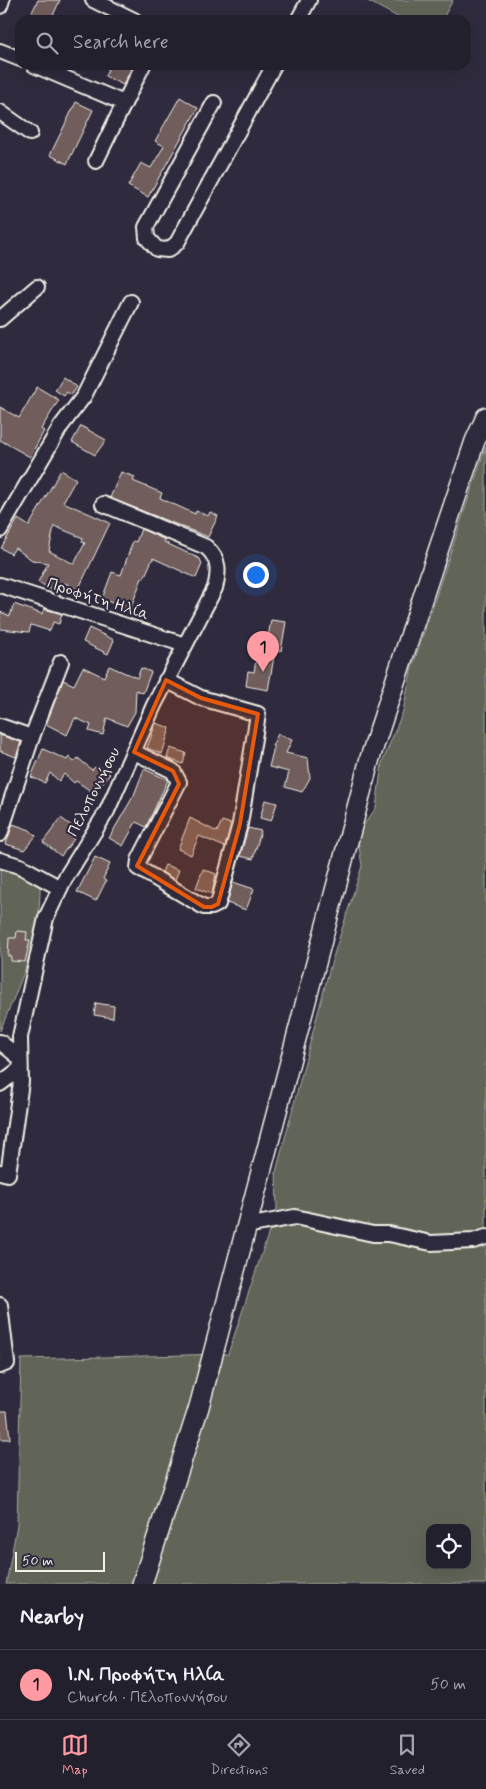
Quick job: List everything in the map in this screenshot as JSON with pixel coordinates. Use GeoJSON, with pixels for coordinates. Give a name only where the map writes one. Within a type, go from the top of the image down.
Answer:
{"type":"FeatureCollection","features":[{"type":"Feature","properties":{"kind":"street"},"geometry":{"type":"LineString","coordinates":[[0,6],[2,0]]}},
{"type":"Feature","properties":{"kind":"street"},"geometry":{"type":"LineString","coordinates":[[93,0],[124,15]]}},
{"type":"Feature","properties":{"kind":"street"},"geometry":{"type":"LineString","coordinates":[[301,15],[309,0]]}},
{"type":"Feature","properties":{"kind":"street"},"geometry":{"type":"LineString","coordinates":[[0,51],[15,57]]}},
{"type":"Feature","properties":{"kind":"street"},"geometry":{"type":"LineString","coordinates":[[46,70],[124,103]]}},
{"type":"Feature","properties":{"kind":"street"},"geometry":{"type":"LineString","coordinates":[[96,161],[140,70]]}},
{"type":"Feature","properties":{"kind":"street"},"geometry":{"type":"LineString","coordinates":[[214,103],[146,227],[147,238],[158,249],[168,250],[177,244],[271,70]]}},
{"type":"Feature","properties":{"kind":"street"},"geometry":{"type":"LineString","coordinates":[[0,112],[30,133]]}},
{"type":"Feature","properties":{"kind":"street"},"geometry":{"type":"LineString","coordinates":[[0,319],[37,287]]}},
{"type":"Feature","properties":{"kind":"street"},"geometry":{"type":"LineString","coordinates":[[0,530],[61,426],[84,396],[131,302]]}},
{"type":"Feature","properties":{"kind":"street"},"geometry":{"type":"LineString","coordinates":[[142,1584],[199,1406],[370,758],[436,554],[475,441],[486,417]]}},
{"type":"Feature","properties":{"kind":"street","name":"Πελοποννήσου"},"geometry":{"type":"LineString","coordinates":[[4,1173],[21,1082],[20,1064],[23,1019],[44,924],[60,888],[98,827],[166,680],[215,588],[218,575],[214,554],[206,547],[102,504]]}},
{"type":"Feature","properties":{"kind":"street","name":"Προφήτη Ηλία"},"geometry":{"type":"LineString","coordinates":[[0,585],[184,645]]}},
{"type":"Feature","properties":{"kind":"street"},"geometry":{"type":"LineString","coordinates":[[0,834],[32,737],[61,662]]}},
{"type":"Feature","properties":{"kind":"street"},"geometry":{"type":"LineString","coordinates":[[134,752],[173,771],[179,782],[139,860],[138,868],[204,907],[212,907],[218,904],[240,824],[258,714],[208,700],[166,680]]}},
{"type":"Feature","properties":{"kind":"street"},"geometry":{"type":"LineString","coordinates":[[0,726],[32,737]]}},
{"type":"Feature","properties":{"kind":"street"},"geometry":{"type":"LineString","coordinates":[[0,860],[20,866],[60,888]]}},
{"type":"Feature","properties":{"kind":"street"},"geometry":{"type":"LineString","coordinates":[[0,1042],[20,1064],[0,1084]]}},
{"type":"Feature","properties":{"kind":"street"},"geometry":{"type":"LineString","coordinates":[[246,1226],[295,1217],[373,1234],[389,1234],[431,1243],[473,1241],[486,1237]]}},
{"type":"Feature","properties":{"kind":"street"},"geometry":{"type":"LineString","coordinates":[[0,1305],[7,1363],[2,1365]]}},
{"type":"Feature","properties":{"kind":"highlighted area"},"geometry":{"type":"Polygon","coordinates":[[[166,680],[201,698],[258,714],[240,824],[218,904],[212,907],[204,907],[137,866],[179,784],[173,771],[134,752],[166,680]]]}},
{"type":"Feature","properties":{"kind":"green space"},"geometry":{"type":"Polygon","coordinates":[[[366,0],[453,0],[445,15],[394,15],[366,0]]]}},
{"type":"Feature","properties":{"kind":"green space"},"geometry":{"type":"Polygon","coordinates":[[[486,446],[486,1584],[6,1584],[17,1525],[21,1359],[228,1354],[277,1208],[276,1172],[330,967],[362,866],[357,834],[376,808],[382,763],[403,711],[411,671],[486,446]]]}},
{"type":"Feature","properties":{"kind":"green space"},"geometry":{"type":"Polygon","coordinates":[[[0,868],[40,884],[37,923],[33,941],[22,977],[0,1031],[0,868]]]}},
{"type":"Feature","properties":{"kind":"building"},"geometry":{"type":"Polygon","coordinates":[[[38,0],[60,0],[53,15],[30,15],[38,0]]]}},
{"type":"Feature","properties":{"kind":"building"},"geometry":{"type":"Polygon","coordinates":[[[108,70],[130,70],[123,85],[105,76],[108,70]]]}},
{"type":"Feature","properties":{"kind":"building"},"geometry":{"type":"Polygon","coordinates":[[[180,97],[198,108],[148,197],[128,186],[141,163],[151,168],[164,146],[155,141],[180,97]]]}},
{"type":"Feature","properties":{"kind":"building"},"geometry":{"type":"Polygon","coordinates":[[[76,102],[93,110],[67,164],[50,155],[76,102]]]}},
{"type":"Feature","properties":{"kind":"building"},"geometry":{"type":"Polygon","coordinates":[[[63,377],[77,387],[71,395],[67,392],[64,396],[55,390],[63,377]]]}},
{"type":"Feature","properties":{"kind":"building"},"geometry":{"type":"Polygon","coordinates":[[[37,387],[59,400],[41,429],[44,431],[30,457],[0,440],[0,407],[19,418],[37,387]]]}},
{"type":"Feature","properties":{"kind":"building"},"geometry":{"type":"Polygon","coordinates":[[[81,426],[106,440],[95,455],[72,442],[81,426]]]}},
{"type":"Feature","properties":{"kind":"building"},"geometry":{"type":"Polygon","coordinates":[[[61,470],[76,479],[63,502],[110,523],[78,590],[65,583],[59,594],[38,582],[48,563],[32,560],[15,548],[11,554],[1,548],[18,519],[29,526],[61,470]],[[54,526],[49,551],[74,564],[85,543],[82,542],[83,538],[54,526]]]}},
{"type":"Feature","properties":{"kind":"building"},"geometry":{"type":"Polygon","coordinates":[[[121,472],[135,477],[133,481],[162,493],[160,498],[195,514],[196,511],[208,516],[210,512],[218,516],[208,537],[110,498],[121,472]]]}},
{"type":"Feature","properties":{"kind":"building"},"geometry":{"type":"Polygon","coordinates":[[[141,529],[200,559],[202,564],[196,578],[153,558],[144,578],[142,578],[130,610],[102,599],[112,572],[121,575],[133,541],[136,542],[141,529]]]}},
{"type":"Feature","properties":{"kind":"building"},"geometry":{"type":"Polygon","coordinates":[[[14,604],[42,614],[44,609],[62,614],[59,624],[53,622],[50,631],[31,625],[29,632],[0,629],[0,612],[10,616],[14,604]]]}},
{"type":"Feature","properties":{"kind":"building"},"geometry":{"type":"Polygon","coordinates":[[[271,620],[286,622],[281,651],[266,649],[271,620]]]}},
{"type":"Feature","properties":{"kind":"building"},"geometry":{"type":"Polygon","coordinates":[[[89,628],[114,640],[108,654],[83,642],[89,628]]]}},
{"type":"Feature","properties":{"kind":"building"},"geometry":{"type":"Polygon","coordinates":[[[257,654],[274,657],[268,690],[246,686],[248,671],[254,672],[257,654]]]}},
{"type":"Feature","properties":{"kind":"building"},"geometry":{"type":"Polygon","coordinates":[[[109,666],[137,678],[141,668],[151,672],[143,693],[136,690],[135,712],[127,726],[107,718],[103,735],[89,731],[91,725],[75,718],[67,735],[46,724],[63,680],[74,685],[83,667],[104,677],[109,666]]]}},
{"type":"Feature","properties":{"kind":"building"},"geometry":{"type":"Polygon","coordinates":[[[156,723],[170,728],[162,754],[147,748],[156,723]]]}},
{"type":"Feature","properties":{"kind":"building"},"geometry":{"type":"Polygon","coordinates":[[[278,734],[292,740],[286,753],[308,758],[310,778],[302,792],[285,787],[289,772],[269,767],[274,747],[272,746],[278,734]]]}},
{"type":"Feature","properties":{"kind":"building"},"geometry":{"type":"Polygon","coordinates":[[[0,735],[21,742],[16,757],[0,751],[0,735]]]}},
{"type":"Feature","properties":{"kind":"building"},"geometry":{"type":"Polygon","coordinates":[[[170,748],[186,753],[183,764],[167,758],[170,748]]]}},
{"type":"Feature","properties":{"kind":"building"},"geometry":{"type":"Polygon","coordinates":[[[43,749],[67,760],[69,757],[74,762],[78,758],[92,770],[99,766],[110,774],[94,793],[76,781],[74,783],[64,774],[59,781],[50,773],[45,783],[31,777],[43,749]]]}},
{"type":"Feature","properties":{"kind":"building"},"geometry":{"type":"Polygon","coordinates":[[[144,769],[168,780],[146,827],[136,822],[123,846],[109,838],[134,795],[144,769]]]}},
{"type":"Feature","properties":{"kind":"building"},"geometry":{"type":"Polygon","coordinates":[[[265,800],[277,803],[271,821],[260,818],[265,800]]]}},
{"type":"Feature","properties":{"kind":"building"},"geometry":{"type":"Polygon","coordinates":[[[61,818],[73,827],[67,834],[74,839],[61,856],[43,842],[61,818]]]}},
{"type":"Feature","properties":{"kind":"building"},"geometry":{"type":"Polygon","coordinates":[[[190,818],[217,832],[222,821],[231,824],[225,847],[199,836],[191,855],[178,849],[190,818]]]}},
{"type":"Feature","properties":{"kind":"building"},"geometry":{"type":"Polygon","coordinates":[[[13,824],[30,830],[36,836],[24,850],[6,844],[13,824]]]}},
{"type":"Feature","properties":{"kind":"building"},"geometry":{"type":"Polygon","coordinates":[[[248,828],[261,831],[253,859],[240,856],[248,828]]]}},
{"type":"Feature","properties":{"kind":"building"},"geometry":{"type":"Polygon","coordinates":[[[95,857],[110,864],[103,879],[106,881],[96,901],[77,892],[95,857]]]}},
{"type":"Feature","properties":{"kind":"building"},"geometry":{"type":"Polygon","coordinates":[[[165,865],[179,870],[175,880],[162,872],[165,865]]]}},
{"type":"Feature","properties":{"kind":"building"},"geometry":{"type":"Polygon","coordinates":[[[203,869],[216,874],[212,894],[196,888],[203,869]]]}},
{"type":"Feature","properties":{"kind":"building"},"geometry":{"type":"Polygon","coordinates":[[[233,882],[254,889],[246,910],[227,903],[233,882]]]}},
{"type":"Feature","properties":{"kind":"building"},"geometry":{"type":"Polygon","coordinates":[[[17,931],[27,932],[26,940],[30,940],[25,962],[11,961],[11,956],[8,956],[9,938],[16,938],[17,931]]]}},
{"type":"Feature","properties":{"kind":"building"},"geometry":{"type":"Polygon","coordinates":[[[96,1003],[114,1006],[113,1018],[94,1015],[96,1003]]]}},
{"type":"Feature","properties":{"kind":"building"},"geometry":{"type":"Polygon","coordinates":[[[0,1411],[7,1411],[10,1439],[0,1439],[0,1411]]]}},
{"type":"Feature","properties":{"kind":"place","name":"Ι.Ν. Προφήτη Ηλία"},"geometry":{"type":"Point","coordinates":[263,672]}}]}
